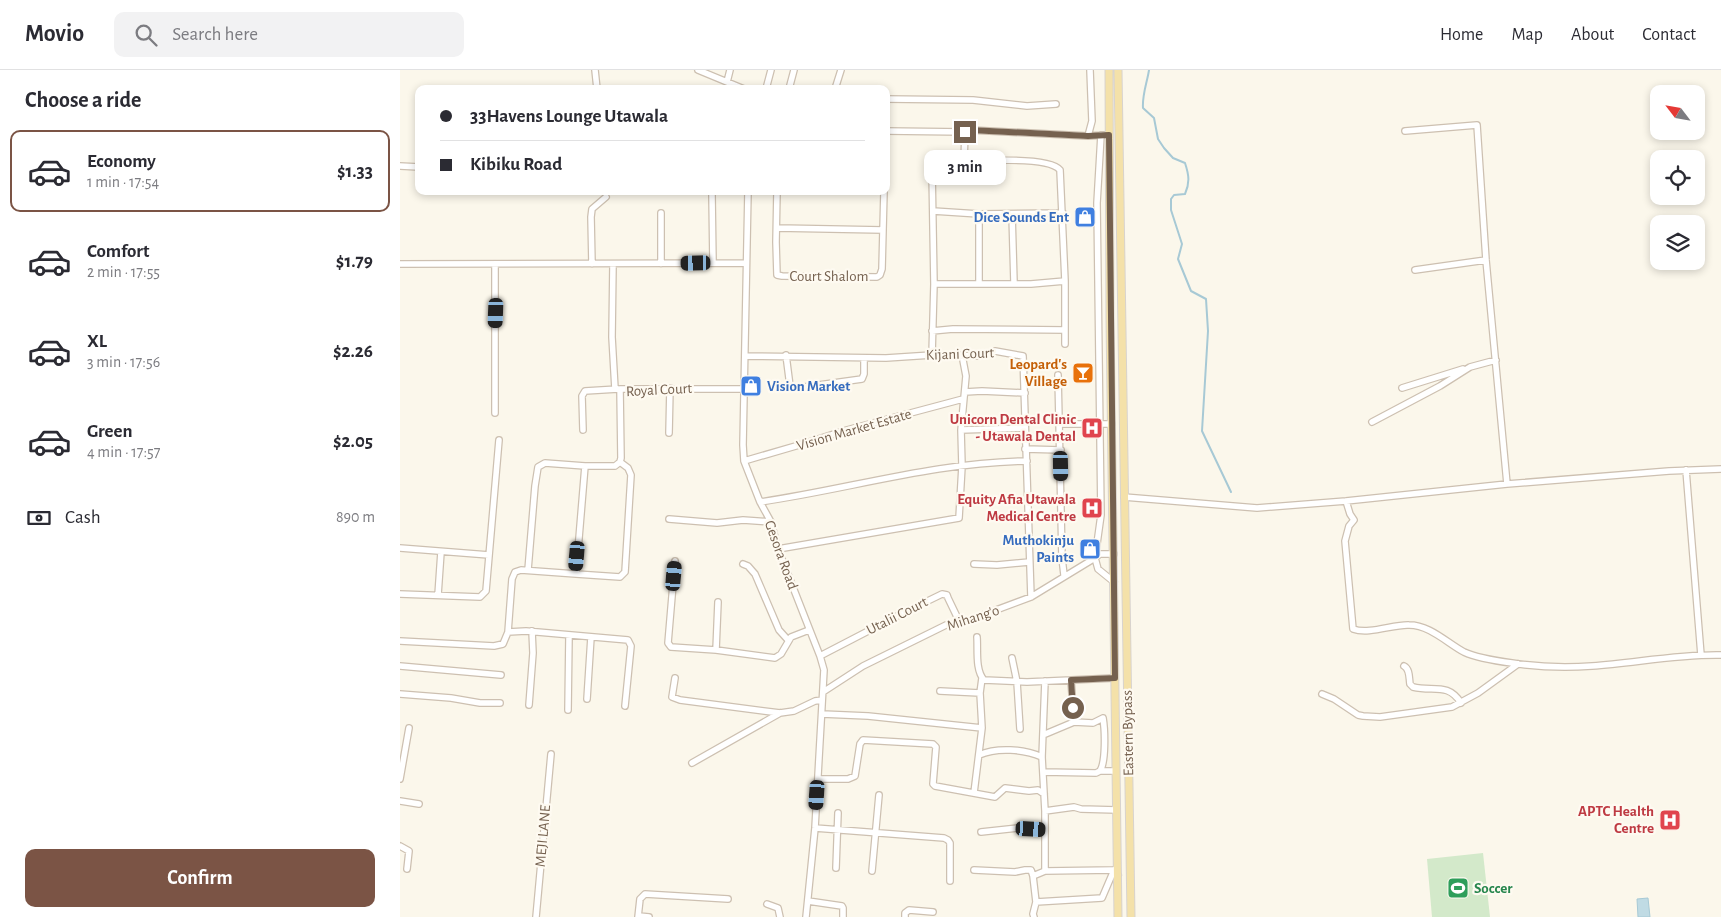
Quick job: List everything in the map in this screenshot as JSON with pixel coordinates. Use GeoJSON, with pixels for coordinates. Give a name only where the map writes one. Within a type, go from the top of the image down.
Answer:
{"type":"FeatureCollection","features":[{"type":"Feature","properties":{"kind":"main road","name":"Eastern Bypass"},"geometry":{"type":"LineString","coordinates":[[1109,70],[1105,135],[1109,233],[1118,917]]}},
{"type":"Feature","properties":{"kind":"main road","name":"Eastern Bypass"},"geometry":{"type":"LineString","coordinates":[[1118,70],[1131,917]]}},
{"type":"Feature","properties":{"kind":"main road"},"geometry":{"type":"LineString","coordinates":[[1110,319],[1122,318]]}},
{"type":"Feature","properties":{"kind":"street"},"geometry":{"type":"LineString","coordinates":[[595,70],[597,85]]}},
{"type":"Feature","properties":{"kind":"street"},"geometry":{"type":"LineString","coordinates":[[698,70],[734,85]]}},
{"type":"Feature","properties":{"kind":"street"},"geometry":{"type":"LineString","coordinates":[[727,82],[730,70]]}},
{"type":"Feature","properties":{"kind":"street"},"geometry":{"type":"LineString","coordinates":[[767,85],[771,70]]}},
{"type":"Feature","properties":{"kind":"street"},"geometry":{"type":"LineString","coordinates":[[790,85],[794,70]]}},
{"type":"Feature","properties":{"kind":"street"},"geometry":{"type":"LineString","coordinates":[[836,85],[841,70]]}},
{"type":"Feature","properties":{"kind":"street"},"geometry":{"type":"LineString","coordinates":[[1088,136],[1092,121],[1089,70]]}},
{"type":"Feature","properties":{"kind":"street"},"geometry":{"type":"LineString","coordinates":[[890,99],[973,100],[1027,106],[1056,104]]}},
{"type":"Feature","properties":{"kind":"street"},"geometry":{"type":"LineString","coordinates":[[1405,131],[1477,125],[1486,260],[1507,484]]}},
{"type":"Feature","properties":{"kind":"street"},"geometry":{"type":"LineString","coordinates":[[890,130],[965,132],[970,130],[1088,136],[1105,135],[1097,203],[1101,515],[1095,558],[1098,569],[1114,582]]}},
{"type":"Feature","properties":{"kind":"street"},"geometry":{"type":"LineString","coordinates":[[964,162],[965,132]]}},
{"type":"Feature","properties":{"kind":"street"},"geometry":{"type":"LineString","coordinates":[[932,354],[934,284],[933,167],[937,164],[1038,162],[1056,166],[1062,173],[1065,344]]}},
{"type":"Feature","properties":{"kind":"street"},"geometry":{"type":"LineString","coordinates":[[400,166],[415,167]]}},
{"type":"Feature","properties":{"kind":"street"},"geometry":{"type":"LineString","coordinates":[[712,195],[713,263]]}},
{"type":"Feature","properties":{"kind":"street","name":"Gesora Road"},"geometry":{"type":"LineString","coordinates":[[748,195],[744,461],[770,522],[778,549],[824,670],[815,828],[806,917]]}},
{"type":"Feature","properties":{"kind":"street","name":"Court Shalom"},"geometry":{"type":"LineString","coordinates":[[777,195],[776,273],[779,276],[880,276],[882,270],[884,195]]}},
{"type":"Feature","properties":{"kind":"street"},"geometry":{"type":"LineString","coordinates":[[592,264],[592,209],[606,197]]}},
{"type":"Feature","properties":{"kind":"street"},"geometry":{"type":"LineString","coordinates":[[933,211],[979,214],[1063,213]]}},
{"type":"Feature","properties":{"kind":"street"},"geometry":{"type":"LineString","coordinates":[[661,213],[661,264]]}},
{"type":"Feature","properties":{"kind":"street"},"geometry":{"type":"LineString","coordinates":[[979,214],[979,283]]}},
{"type":"Feature","properties":{"kind":"street"},"geometry":{"type":"LineString","coordinates":[[1012,214],[1014,283]]}},
{"type":"Feature","properties":{"kind":"street"},"geometry":{"type":"LineString","coordinates":[[777,228],[883,230]]}},
{"type":"Feature","properties":{"kind":"street"},"geometry":{"type":"LineString","coordinates":[[1097,234],[1109,233]]}},
{"type":"Feature","properties":{"kind":"street"},"geometry":{"type":"LineString","coordinates":[[1415,270],[1486,260]]}},
{"type":"Feature","properties":{"kind":"street"},"geometry":{"type":"LineString","coordinates":[[400,264],[746,263]]}},
{"type":"Feature","properties":{"kind":"street"},"geometry":{"type":"LineString","coordinates":[[495,264],[495,413]]}},
{"type":"Feature","properties":{"kind":"street"},"geometry":{"type":"LineString","coordinates":[[583,430],[582,396],[585,391],[617,389],[612,337],[613,264]]}},
{"type":"Feature","properties":{"kind":"street"},"geometry":{"type":"LineString","coordinates":[[934,284],[1065,282]]}},
{"type":"Feature","properties":{"kind":"street"},"geometry":{"type":"LineString","coordinates":[[932,331],[953,329],[1065,330]]}},
{"type":"Feature","properties":{"kind":"street","name":"Kijani Court"},"geometry":{"type":"LineString","coordinates":[[746,356],[886,358],[932,354],[979,356],[995,351],[1023,356],[1031,597]]}},
{"type":"Feature","properties":{"kind":"street"},"geometry":{"type":"LineString","coordinates":[[778,549],[958,519],[961,501],[963,400],[965,397],[966,376],[962,355]]}},
{"type":"Feature","properties":{"kind":"street"},"geometry":{"type":"LineString","coordinates":[[786,356],[790,386],[797,388],[862,379],[864,374],[864,358]]}},
{"type":"Feature","properties":{"kind":"street"},"geometry":{"type":"LineString","coordinates":[[1099,357],[1110,356]]}},
{"type":"Feature","properties":{"kind":"street"},"geometry":{"type":"LineString","coordinates":[[1402,388],[1496,360]]}},
{"type":"Feature","properties":{"kind":"street"},"geometry":{"type":"LineString","coordinates":[[1372,422],[1440,386],[1470,367]]}},
{"type":"Feature","properties":{"kind":"street"},"geometry":{"type":"LineString","coordinates":[[1058,375],[1064,576]]}},
{"type":"Feature","properties":{"kind":"street"},"geometry":{"type":"LineString","coordinates":[[669,433],[670,388]]}},
{"type":"Feature","properties":{"kind":"street","name":"Royal Court"},"geometry":{"type":"LineString","coordinates":[[620,462],[617,389],[745,389]]}},
{"type":"Feature","properties":{"kind":"street"},"geometry":{"type":"LineString","coordinates":[[965,392],[1025,393]]}},
{"type":"Feature","properties":{"kind":"street","name":"Vision Market Estate"},"geometry":{"type":"LineString","coordinates":[[744,461],[843,431],[963,400]]}},
{"type":"Feature","properties":{"kind":"street"},"geometry":{"type":"LineString","coordinates":[[1060,424],[1112,424]]}},
{"type":"Feature","properties":{"kind":"street"},"geometry":{"type":"LineString","coordinates":[[962,430],[1025,428]]}},
{"type":"Feature","properties":{"kind":"street"},"geometry":{"type":"LineString","coordinates":[[400,594],[480,597],[486,591],[499,440]]}},
{"type":"Feature","properties":{"kind":"street"},"geometry":{"type":"LineString","coordinates":[[1026,449],[1061,450]]}},
{"type":"Feature","properties":{"kind":"street"},"geometry":{"type":"LineString","coordinates":[[760,502],[992,461],[1027,461]]}},
{"type":"Feature","properties":{"kind":"street"},"geometry":{"type":"LineString","coordinates":[[400,641],[499,646],[505,641],[508,632],[512,579],[515,572],[528,570],[620,577],[625,572],[631,475],[628,468],[620,462],[615,466],[545,463],[538,467],[528,570]]}},
{"type":"Feature","properties":{"kind":"street"},"geometry":{"type":"LineString","coordinates":[[576,574],[585,466]]}},
{"type":"Feature","properties":{"kind":"street"},"geometry":{"type":"LineString","coordinates":[[1124,497],[1257,508],[1346,501],[1507,484],[1721,469]]}},
{"type":"Feature","properties":{"kind":"street"},"geometry":{"type":"LineString","coordinates":[[1686,470],[1701,655]]}},
{"type":"Feature","properties":{"kind":"street"},"geometry":{"type":"LineString","coordinates":[[961,501],[990,499]]}},
{"type":"Feature","properties":{"kind":"street"},"geometry":{"type":"LineString","coordinates":[[1346,501],[1348,510],[1354,520],[1349,526],[1345,541],[1353,629],[1358,631],[1384,629],[1410,624],[1427,630],[1465,652],[1518,664],[1542,666],[1590,666],[1701,655],[1721,655]]}},
{"type":"Feature","properties":{"kind":"street"},"geometry":{"type":"LineString","coordinates":[[1101,515],[1113,514]]}},
{"type":"Feature","properties":{"kind":"street"},"geometry":{"type":"LineString","coordinates":[[669,519],[716,523],[743,520],[770,522]]}},
{"type":"Feature","properties":{"kind":"street"},"geometry":{"type":"LineString","coordinates":[[400,548],[489,555]]}},
{"type":"Feature","properties":{"kind":"street"},"geometry":{"type":"LineString","coordinates":[[438,595],[441,552]]}},
{"type":"Feature","properties":{"kind":"street","name":"Mihang'o"},"geometry":{"type":"LineString","coordinates":[[823,692],[862,666],[946,625],[960,623],[1031,597],[1100,554],[1114,554]]}},
{"type":"Feature","properties":{"kind":"street"},"geometry":{"type":"LineString","coordinates":[[675,561],[669,645],[671,647],[716,650],[775,658],[781,654],[788,640],[809,630]]}},
{"type":"Feature","properties":{"kind":"street"},"geometry":{"type":"LineString","coordinates":[[974,564],[997,565],[1029,562]]}},
{"type":"Feature","properties":{"kind":"street"},"geometry":{"type":"LineString","coordinates":[[743,564],[748,566],[755,574],[779,630],[788,640]]}},
{"type":"Feature","properties":{"kind":"street","name":"Utalii Court"},"geometry":{"type":"LineString","coordinates":[[820,656],[942,594],[948,598],[960,623]]}},
{"type":"Feature","properties":{"kind":"street"},"geometry":{"type":"LineString","coordinates":[[716,650],[718,602]]}},
{"type":"Feature","properties":{"kind":"street"},"geometry":{"type":"LineString","coordinates":[[508,632],[532,631],[591,638],[624,639],[630,643],[625,706]]}},
{"type":"Feature","properties":{"kind":"street"},"geometry":{"type":"LineString","coordinates":[[529,705],[533,653],[532,631]]}},
{"type":"Feature","properties":{"kind":"street"},"geometry":{"type":"LineString","coordinates":[[568,710],[569,636]]}},
{"type":"Feature","properties":{"kind":"street"},"geometry":{"type":"LineString","coordinates":[[974,794],[982,728],[980,693],[982,678],[978,657],[978,637]]}},
{"type":"Feature","properties":{"kind":"street"},"geometry":{"type":"LineString","coordinates":[[587,699],[591,638]]}},
{"type":"Feature","properties":{"kind":"street"},"geometry":{"type":"LineString","coordinates":[[1012,658],[1017,682],[1020,729]]}},
{"type":"Feature","properties":{"kind":"street"},"geometry":{"type":"LineString","coordinates":[[1322,694],[1363,716],[1380,716],[1443,708],[1461,704],[1518,664]]}},
{"type":"Feature","properties":{"kind":"street"},"geometry":{"type":"LineString","coordinates":[[400,666],[501,675]]}},
{"type":"Feature","properties":{"kind":"street"},"geometry":{"type":"LineString","coordinates":[[1404,666],[1409,672],[1410,684],[1413,687],[1441,689],[1454,693],[1461,704]]}},
{"type":"Feature","properties":{"kind":"street"},"geometry":{"type":"LineString","coordinates":[[675,678],[672,697],[675,699],[780,713],[794,711],[815,700],[822,700]]}},
{"type":"Feature","properties":{"kind":"street"},"geometry":{"type":"LineString","coordinates":[[982,678],[1017,682],[1115,678]]}},
{"type":"Feature","properties":{"kind":"street"},"geometry":{"type":"LineString","coordinates":[[1071,680],[1074,722]]}},
{"type":"Feature","properties":{"kind":"street"},"geometry":{"type":"LineString","coordinates":[[1044,681],[1042,757],[1045,811],[1045,871]]}},
{"type":"Feature","properties":{"kind":"street"},"geometry":{"type":"LineString","coordinates":[[940,691],[980,693]]}},
{"type":"Feature","properties":{"kind":"street"},"geometry":{"type":"LineString","coordinates":[[400,694],[451,698],[480,703],[500,702]]}},
{"type":"Feature","properties":{"kind":"street"},"geometry":{"type":"LineString","coordinates":[[692,763],[780,713]]}},
{"type":"Feature","properties":{"kind":"street"},"geometry":{"type":"LineString","coordinates":[[822,714],[868,716],[982,728]]}},
{"type":"Feature","properties":{"kind":"street"},"geometry":{"type":"LineString","coordinates":[[1043,735],[1074,722],[1094,723],[1104,718],[1103,765],[1100,771]]}},
{"type":"Feature","properties":{"kind":"street"},"geometry":{"type":"LineString","coordinates":[[400,779],[409,728]]}},
{"type":"Feature","properties":{"kind":"street"},"geometry":{"type":"LineString","coordinates":[[818,779],[848,779],[855,776],[860,744],[863,740],[933,744],[936,747],[933,784],[935,786],[995,797],[1006,788],[1029,791],[1038,790],[1044,794]]}},
{"type":"Feature","properties":{"kind":"street"},"geometry":{"type":"LineString","coordinates":[[979,755],[987,751],[1029,751],[1042,757]]}},
{"type":"Feature","properties":{"kind":"street","name":"MEJI LANE"},"geometry":{"type":"LineString","coordinates":[[536,917],[551,754]]}},
{"type":"Feature","properties":{"kind":"street"},"geometry":{"type":"LineString","coordinates":[[1043,772],[1116,771]]}},
{"type":"Feature","properties":{"kind":"street"},"geometry":{"type":"LineString","coordinates":[[872,871],[879,794]]}},
{"type":"Feature","properties":{"kind":"street"},"geometry":{"type":"LineString","coordinates":[[400,801],[419,804]]}},
{"type":"Feature","properties":{"kind":"street"},"geometry":{"type":"LineString","coordinates":[[1045,811],[1074,807],[1081,809],[1117,810]]}},
{"type":"Feature","properties":{"kind":"street"},"geometry":{"type":"LineString","coordinates":[[836,868],[838,813]]}},
{"type":"Feature","properties":{"kind":"street"},"geometry":{"type":"LineString","coordinates":[[815,828],[948,840],[951,851],[950,881]]}},
{"type":"Feature","properties":{"kind":"street"},"geometry":{"type":"LineString","coordinates":[[981,832],[1018,828],[1045,830]]}},
{"type":"Feature","properties":{"kind":"street"},"geometry":{"type":"LineString","coordinates":[[400,846],[409,851],[407,869]]}},
{"type":"Feature","properties":{"kind":"street"},"geometry":{"type":"LineString","coordinates":[[974,870],[1014,872],[1031,870],[1036,902],[1034,917]]}},
{"type":"Feature","properties":{"kind":"street"},"geometry":{"type":"LineString","coordinates":[[1033,876],[1045,871],[1116,872],[1102,898],[1036,902]]}},
{"type":"Feature","properties":{"kind":"street"},"geometry":{"type":"LineString","coordinates":[[650,917],[638,916],[640,899],[645,894],[728,899]]}},
{"type":"Feature","properties":{"kind":"street"},"geometry":{"type":"LineString","coordinates":[[808,901],[842,906],[843,917]]}},
{"type":"Feature","properties":{"kind":"street"},"geometry":{"type":"LineString","coordinates":[[767,904],[778,908],[780,917]]}},
{"type":"Feature","properties":{"kind":"street"},"geometry":{"type":"LineString","coordinates":[[905,917],[905,913],[909,910],[933,912]]}},
{"type":"Feature","properties":{"kind":"green space","name":"Soccer"},"geometry":{"type":"Polygon","coordinates":[[[1483,853],[1490,917],[1432,917],[1427,859],[1483,853]]]}},
{"type":"Feature","properties":{"kind":"water"},"geometry":{"type":"Polygon","coordinates":[[[1648,898],[1650,917],[1638,917],[1637,899],[1648,898]]]}},
{"type":"Feature","properties":{"kind":"waterway"},"geometry":{"type":"LineString","coordinates":[[1149,70],[1143,108],[1154,118],[1158,139],[1164,148],[1173,158],[1185,163],[1187,171],[1187,190],[1185,194],[1174,195],[1171,199],[1171,210],[1182,244],[1178,259],[1191,291],[1206,299],[1208,331],[1202,431],[1231,492]]}},
{"type":"Feature","properties":{"kind":"place","name":"Dice Sounds Ent"},"geometry":{"type":"Point","coordinates":[1085,217]}},
{"type":"Feature","properties":{"kind":"place","name":"Leopard's Village"},"geometry":{"type":"Point","coordinates":[1083,373]}},
{"type":"Feature","properties":{"kind":"place","name":"Vision Market"},"geometry":{"type":"Point","coordinates":[751,386]}},
{"type":"Feature","properties":{"kind":"place","name":"Unicorn Dental Clinic - Utawala Dental"},"geometry":{"type":"Point","coordinates":[1092,428]}},
{"type":"Feature","properties":{"kind":"place","name":"Equity Afia Utawala Medical Centre"},"geometry":{"type":"Point","coordinates":[1092,508]}},
{"type":"Feature","properties":{"kind":"place","name":"Muthokinju Paints"},"geometry":{"type":"Point","coordinates":[1090,549]}},
{"type":"Feature","properties":{"kind":"place","name":"APTC Health Centre"},"geometry":{"type":"Point","coordinates":[1670,820]}},
{"type":"Feature","properties":{"kind":"place","name":"Soccer"},"geometry":{"type":"Point","coordinates":[1458,888]}},
{"type":"Feature","properties":{"kind":"route"},"geometry":{"type":"LineString","coordinates":[[965,132],[970,130],[1088,136],[1109,135],[1115,678],[1071,680],[1073,708]]}}]}
